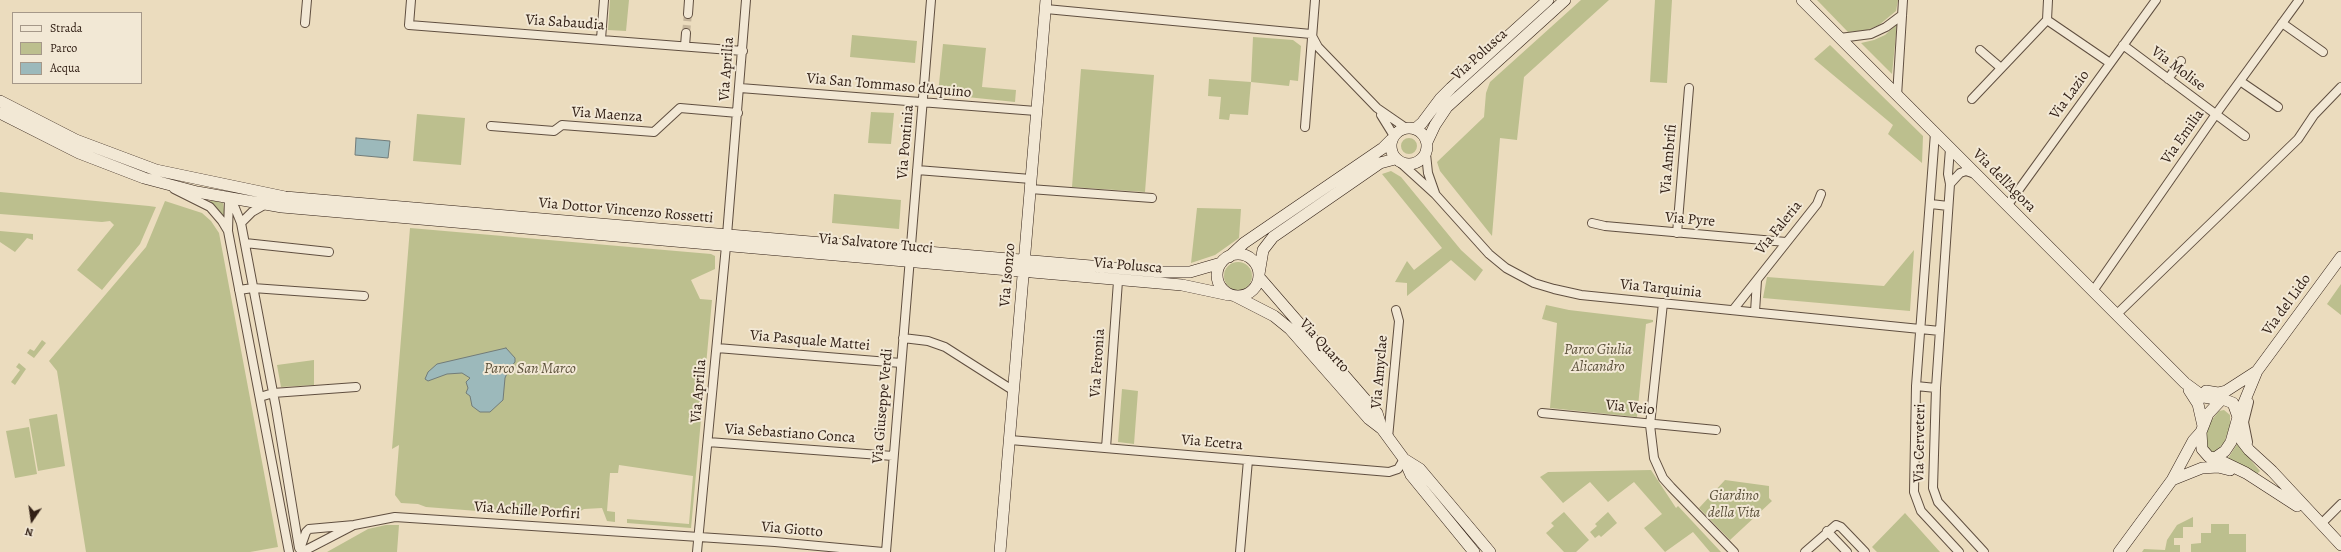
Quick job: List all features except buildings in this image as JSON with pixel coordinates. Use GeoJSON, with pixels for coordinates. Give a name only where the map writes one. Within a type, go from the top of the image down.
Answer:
{"type":"FeatureCollection","features":[{"type":"Feature","properties":{"kind":"street"},"geometry":{"type":"LineString","coordinates":[[305,23],[307,0]]}},
{"type":"Feature","properties":{"kind":"street","name":"Via Sabaudia"},"geometry":{"type":"LineString","coordinates":[[411,0],[409,25],[743,51]]}},
{"type":"Feature","properties":{"kind":"street"},"geometry":{"type":"LineString","coordinates":[[601,39],[604,0]]}},
{"type":"Feature","properties":{"kind":"street"},"geometry":{"type":"LineString","coordinates":[[688,14],[689,0]]}},
{"type":"Feature","properties":{"kind":"street","name":"Via Aprilia"},"geometry":{"type":"LineString","coordinates":[[727,235],[746,0]]}},
{"type":"Feature","properties":{"kind":"street","name":"Via Pontinia"},"geometry":{"type":"LineString","coordinates":[[910,256],[931,0]]}},
{"type":"Feature","properties":{"kind":"street"},"geometry":{"type":"LineString","coordinates":[[1305,127],[1311,34],[1315,0]]}},
{"type":"Feature","properties":{"kind":"street","name":"Via Polusca"},"geometry":{"type":"LineString","coordinates":[[1024,261],[1177,272],[1195,271],[1225,260],[1244,243],[1383,148],[1392,138],[1422,123],[1440,99],[1451,88],[1548,0]]}},
{"type":"Feature","properties":{"kind":"street","name":"Via Polusca"},"geometry":{"type":"LineString","coordinates":[[1426,154],[1427,142],[1435,125],[1447,107],[1565,0]]}},
{"type":"Feature","properties":{"kind":"street","name":"Via dell'Agora"},"geometry":{"type":"LineString","coordinates":[[1802,0],[2185,383],[2204,397],[2223,400]]}},
{"type":"Feature","properties":{"kind":"street"},"geometry":{"type":"LineString","coordinates":[[1897,96],[1903,0]]}},
{"type":"Feature","properties":{"kind":"street"},"geometry":{"type":"LineString","coordinates":[[1972,99],[2047,20],[2048,0]]}},
{"type":"Feature","properties":{"kind":"street","name":"Via Lazio"},"geometry":{"type":"LineString","coordinates":[[2007,206],[2156,0]]}},
{"type":"Feature","properties":{"kind":"street","name":"Via Emilia"},"geometry":{"type":"LineString","coordinates":[[2093,291],[2216,114],[2299,0]]}},
{"type":"Feature","properties":{"kind":"street"},"geometry":{"type":"LineString","coordinates":[[1046,4],[1311,34]]}},
{"type":"Feature","properties":{"kind":"street","name":"Via Isonzo"},"geometry":{"type":"LineString","coordinates":[[1000,552],[1046,4]]}},
{"type":"Feature","properties":{"kind":"street"},"geometry":{"type":"LineString","coordinates":[[1840,38],[1871,34],[1886,27],[1902,15]]}},
{"type":"Feature","properties":{"kind":"street"},"geometry":{"type":"LineString","coordinates":[[2047,20],[2110,63]]}},
{"type":"Feature","properties":{"kind":"street"},"geometry":{"type":"LineString","coordinates":[[2282,23],[2323,52]]}},
{"type":"Feature","properties":{"kind":"street"},"geometry":{"type":"LineString","coordinates":[[685,46],[686,33]]}},
{"type":"Feature","properties":{"kind":"street"},"geometry":{"type":"LineString","coordinates":[[1311,34],[1318,47],[1377,108],[1410,128],[1420,132],[1427,142]]}},
{"type":"Feature","properties":{"kind":"street","name":"Via Molise"},"geometry":{"type":"LineString","coordinates":[[2123,45],[2245,136]]}},
{"type":"Feature","properties":{"kind":"street"},"geometry":{"type":"LineString","coordinates":[[1980,50],[2001,68]]}},
{"type":"Feature","properties":{"kind":"street"},"geometry":{"type":"LineString","coordinates":[[2168,79],[2181,62]]}},
{"type":"Feature","properties":{"kind":"street"},"geometry":{"type":"LineString","coordinates":[[2240,81],[2278,107]]}},
{"type":"Feature","properties":{"kind":"street"},"geometry":{"type":"LineString","coordinates":[[2116,315],[2298,139],[2314,115],[2341,87]]}},
{"type":"Feature","properties":{"kind":"street","name":"Via San Tommaso d'Aquino"},"geometry":{"type":"LineString","coordinates":[[740,88],[1036,111]]}},
{"type":"Feature","properties":{"kind":"street","name":"Via Ambrifi"},"geometry":{"type":"LineString","coordinates":[[1677,233],[1689,88]]}},
{"type":"Feature","properties":{"kind":"street","name":"Via Dottor Vincenzo Rossetti"},"geometry":{"type":"LineString","coordinates":[[0,101],[53,130],[111,155],[165,173],[229,186],[291,198],[727,235],[726,246],[307,210],[229,198],[168,185],[88,157],[0,113]]}},
{"type":"Feature","properties":{"kind":"street","name":"Via Maenza"},"geometry":{"type":"LineString","coordinates":[[491,126],[554,131],[562,125],[654,132],[680,108],[738,113]]}},
{"type":"Feature","properties":{"kind":"street"},"geometry":{"type":"LineString","coordinates":[[1377,108],[1392,138],[1391,150],[1398,161]]}},
{"type":"Feature","properties":{"kind":"street","name":"Via Cerveteri"},"geometry":{"type":"LineString","coordinates":[[1935,133],[1931,204],[1916,386],[1914,479],[1916,503],[1921,511],[1959,552]]}},
{"type":"Feature","properties":{"kind":"street","name":"Via Cerveteri"},"geometry":{"type":"LineString","coordinates":[[1950,148],[1948,174],[1950,184],[1936,388],[1933,479],[1935,496],[1984,552]]}},
{"type":"Feature","properties":{"kind":"street"},"geometry":{"type":"LineString","coordinates":[[1259,275],[1254,261],[1248,257],[1235,255],[1225,260],[1218,269],[1218,281],[1224,291],[1232,295],[1248,294],[1258,284],[1264,250],[1273,237],[1380,163],[1398,161],[1413,164],[1419,162],[1426,154]]}},
{"type":"Feature","properties":{"kind":"street","name":"Via Tarquinia"},"geometry":{"type":"LineString","coordinates":[[1426,154],[1428,172],[1435,194]]}},
{"type":"Feature","properties":{"kind":"street","name":"Via Tarquinia"},"geometry":{"type":"LineString","coordinates":[[1398,161],[1435,194],[1488,254],[1506,268],[1534,283],[1581,296],[1920,329]]}},
{"type":"Feature","properties":{"kind":"street"},"geometry":{"type":"LineString","coordinates":[[917,170],[1152,198]]}},
{"type":"Feature","properties":{"kind":"street"},"geometry":{"type":"LineString","coordinates":[[1950,184],[1960,173],[1966,171],[1977,175]]}},
{"type":"Feature","properties":{"kind":"street"},"geometry":{"type":"LineString","coordinates":[[168,185],[210,207],[228,231]]}},
{"type":"Feature","properties":{"kind":"street"},"geometry":{"type":"LineString","coordinates":[[229,186],[228,231],[289,552]]}},
{"type":"Feature","properties":{"kind":"street","name":"Via Faleria"},"geometry":{"type":"LineString","coordinates":[[1733,310],[1816,204],[1821,194]]}},
{"type":"Feature","properties":{"kind":"street"},"geometry":{"type":"LineString","coordinates":[[229,198],[234,203],[241,223],[273,393],[300,550]]}},
{"type":"Feature","properties":{"kind":"street"},"geometry":{"type":"LineString","coordinates":[[241,223],[252,212],[266,204]]}},
{"type":"Feature","properties":{"kind":"street"},"geometry":{"type":"LineString","coordinates":[[1931,204],[1948,206]]}},
{"type":"Feature","properties":{"kind":"street","name":"Via Pyre"},"geometry":{"type":"LineString","coordinates":[[1592,223],[1605,226],[1786,242]]}},
{"type":"Feature","properties":{"kind":"street","name":"Via Salvatore Tucci"},"geometry":{"type":"LineString","coordinates":[[727,235],[910,256],[1023,272]]}},
{"type":"Feature","properties":{"kind":"street"},"geometry":{"type":"LineString","coordinates":[[245,243],[329,252]]}},
{"type":"Feature","properties":{"kind":"street","name":"Via Aprilia"},"geometry":{"type":"LineString","coordinates":[[697,552],[726,246]]}},
{"type":"Feature","properties":{"kind":"street","name":"Via Salvatore Tucci"},"geometry":{"type":"LineString","coordinates":[[726,246],[1024,261]]}},
{"type":"Feature","properties":{"kind":"street","name":"Via Giuseppe Verdi"},"geometry":{"type":"LineString","coordinates":[[884,552],[910,256]]}},
{"type":"Feature","properties":{"kind":"street","name":"Via del Lido"},"geometry":{"type":"LineString","coordinates":[[2172,480],[2193,441],[2202,429],[2211,409],[2253,375],[2341,257]]}},
{"type":"Feature","properties":{"kind":"street","name":"Via Polusca"},"geometry":{"type":"LineString","coordinates":[[1023,272],[1182,286],[1232,295]]}},
{"type":"Feature","properties":{"kind":"street","name":"Via Quarto"},"geometry":{"type":"LineString","coordinates":[[1259,275],[1377,413],[1385,433]]}},
{"type":"Feature","properties":{"kind":"street","name":"Via Faleria"},"geometry":{"type":"LineString","coordinates":[[1755,312],[1757,279]]}},
{"type":"Feature","properties":{"kind":"street","name":"Via Feronia"},"geometry":{"type":"LineString","coordinates":[[1106,448],[1118,280]]}},
{"type":"Feature","properties":{"kind":"street"},"geometry":{"type":"LineString","coordinates":[[239,290],[253,288],[364,296]]}},
{"type":"Feature","properties":{"kind":"street","name":"Via Quarto"},"geometry":{"type":"LineString","coordinates":[[1232,295],[1282,322],[1369,419],[1385,433],[1404,459],[1411,475],[1474,552]]}},
{"type":"Feature","properties":{"kind":"street"},"geometry":{"type":"LineString","coordinates":[[1663,304],[1650,425],[1654,458],[1664,478],[1734,552]]}},
{"type":"Feature","properties":{"kind":"street","name":"Via Amyclae"},"geometry":{"type":"LineString","coordinates":[[1385,433],[1399,321],[1396,310]]}},
{"type":"Feature","properties":{"kind":"street"},"geometry":{"type":"LineString","coordinates":[[1920,329],[1940,331]]}},
{"type":"Feature","properties":{"kind":"street"},"geometry":{"type":"LineString","coordinates":[[903,338],[928,341],[944,347],[1014,391]]}},
{"type":"Feature","properties":{"kind":"street","name":"Via Pasquale Mattei"},"geometry":{"type":"LineString","coordinates":[[717,348],[901,363]]}},
{"type":"Feature","properties":{"kind":"street"},"geometry":{"type":"LineString","coordinates":[[2253,375],[2245,416],[2245,435],[2248,444],[2318,522],[2341,545]]}},
{"type":"Feature","properties":{"kind":"street","name":"Via del Lido"},"geometry":{"type":"LineString","coordinates":[[2185,383],[2206,391],[2218,393],[2233,388],[2253,375]]}},
{"type":"Feature","properties":{"kind":"street","name":"Via del Lido"},"geometry":{"type":"LineString","coordinates":[[2172,480],[2225,451],[2231,442],[2253,375]]}},
{"type":"Feature","properties":{"kind":"street","name":"Via dell'Agora"},"geometry":{"type":"LineString","coordinates":[[2185,383],[2198,404],[2202,429],[2202,449],[2212,458]]}},
{"type":"Feature","properties":{"kind":"street","name":"Via Cerveteri"},"geometry":{"type":"LineString","coordinates":[[1916,386],[1936,388]]}},
{"type":"Feature","properties":{"kind":"street"},"geometry":{"type":"LineString","coordinates":[[260,397],[273,393],[356,387]]}},
{"type":"Feature","properties":{"kind":"street"},"geometry":{"type":"LineString","coordinates":[[2223,400],[2233,403],[2242,441],[2249,450],[2264,463]]}},
{"type":"Feature","properties":{"kind":"street","name":"Via Veio"},"geometry":{"type":"LineString","coordinates":[[1542,413],[1650,425],[1716,430]]}},
{"type":"Feature","properties":{"kind":"street","name":"Via Ecetra"},"geometry":{"type":"LineString","coordinates":[[1010,440],[1389,472],[1398,469],[1404,459]]}},
{"type":"Feature","properties":{"kind":"street","name":"Via Sebastiano Conca"},"geometry":{"type":"LineString","coordinates":[[708,442],[893,456]]}},
{"type":"Feature","properties":{"kind":"street"},"geometry":{"type":"LineString","coordinates":[[2212,458],[2246,473],[2318,522]]}},
{"type":"Feature","properties":{"kind":"street","name":"Via Quarto"},"geometry":{"type":"LineString","coordinates":[[1404,459],[1420,469],[1486,551]]}},
{"type":"Feature","properties":{"kind":"street"},"geometry":{"type":"LineString","coordinates":[[1240,552],[1248,460]]}},
{"type":"Feature","properties":{"kind":"street"},"geometry":{"type":"LineString","coordinates":[[2119,552],[2172,480],[2202,468],[2218,467],[2246,473]]}},
{"type":"Feature","properties":{"kind":"street"},"geometry":{"type":"LineString","coordinates":[[2318,522],[2341,504]]}},
{"type":"Feature","properties":{"kind":"street","name":"Via Achille Porfiri"},"geometry":{"type":"LineString","coordinates":[[300,550],[306,532],[309,529],[354,525],[395,517],[699,538]]}},
{"type":"Feature","properties":{"kind":"street","name":"Via Achille Porfiri"},"geometry":{"type":"LineString","coordinates":[[300,550],[354,525]]}},
{"type":"Feature","properties":{"kind":"street"},"geometry":{"type":"LineString","coordinates":[[1805,552],[1833,526],[1839,526],[1865,552]]}},
{"type":"Feature","properties":{"kind":"street"},"geometry":{"type":"LineString","coordinates":[[1827,531],[1847,552]]}},
{"type":"Feature","properties":{"kind":"street","name":"Via Giotto"},"geometry":{"type":"LineString","coordinates":[[699,538],[884,552]]}},
{"type":"Feature","properties":{"kind":"street"},"geometry":{"type":"LineString","coordinates":[[289,552],[293,547],[300,550]]}},
{"type":"Feature","properties":{"kind":"green space"},"geometry":{"type":"Polygon","coordinates":[[[610,0],[629,0],[626,31],[608,30],[610,0]]]}},
{"type":"Feature","properties":{"kind":"green space"},"geometry":{"type":"Polygon","coordinates":[[[1581,0],[1609,0],[1524,77],[1517,140],[1500,138],[1492,236],[1440,171],[1437,162],[1484,117],[1486,93],[1490,82],[1581,0]]]}},
{"type":"Feature","properties":{"kind":"green space"},"geometry":{"type":"Polygon","coordinates":[[[1655,0],[1672,0],[1667,83],[1650,82],[1655,0]]]}},
{"type":"Feature","properties":{"kind":"green space"},"geometry":{"type":"Polygon","coordinates":[[[1817,0],[1898,0],[1896,11],[1879,25],[1867,30],[1848,32],[1817,0]]]}},
{"type":"Feature","properties":{"kind":"green space"},"geometry":{"type":"Polygon","coordinates":[[[1897,24],[1892,74],[1861,43],[1874,40],[1885,35],[1897,24]]]}},
{"type":"Feature","properties":{"kind":"green space"},"geometry":{"type":"Polygon","coordinates":[[[852,35],[917,41],[915,63],[850,57],[852,35]]]}},
{"type":"Feature","properties":{"kind":"green space"},"geometry":{"type":"Polygon","coordinates":[[[1253,37],[1293,40],[1301,46],[1298,81],[1290,80],[1289,86],[1251,82],[1253,37]]]}},
{"type":"Feature","properties":{"kind":"green space"},"geometry":{"type":"Polygon","coordinates":[[[943,44],[986,48],[982,87],[1016,90],[1015,102],[938,94],[943,44]]]}},
{"type":"Feature","properties":{"kind":"green space"},"geometry":{"type":"Polygon","coordinates":[[[1830,45],[1923,136],[1922,163],[1888,134],[1893,125],[1814,59],[1830,45]]]}},
{"type":"Feature","properties":{"kind":"green space"},"geometry":{"type":"Polygon","coordinates":[[[1081,69],[1154,75],[1145,192],[1072,187],[1081,69]]]}},
{"type":"Feature","properties":{"kind":"green space"},"geometry":{"type":"Polygon","coordinates":[[[1209,79],[1251,82],[1248,115],[1230,114],[1229,120],[1219,119],[1221,97],[1208,96],[1209,79]]]}},
{"type":"Feature","properties":{"kind":"green space"},"geometry":{"type":"Polygon","coordinates":[[[871,112],[894,113],[891,144],[868,143],[871,112]]]}},
{"type":"Feature","properties":{"kind":"green space"},"geometry":{"type":"Polygon","coordinates":[[[417,114],[465,118],[461,165],[413,161],[417,114]]]}},
{"type":"Feature","properties":{"kind":"green space"},"geometry":{"type":"Polygon","coordinates":[[[1406,138],[1412,138],[1417,143],[1415,152],[1412,154],[1406,154],[1401,149],[1401,143],[1406,138]]]}},
{"type":"Feature","properties":{"kind":"green space"},"geometry":{"type":"Polygon","coordinates":[[[1391,171],[1401,177],[1461,250],[1483,270],[1475,281],[1451,260],[1407,296],[1407,283],[1395,282],[1407,261],[1414,270],[1442,248],[1382,174],[1391,171]]]}},
{"type":"Feature","properties":{"kind":"green space"},"geometry":{"type":"Polygon","coordinates":[[[0,192],[156,207],[140,244],[102,290],[77,270],[114,225],[110,221],[102,222],[0,214],[0,192]]]}},
{"type":"Feature","properties":{"kind":"green space"},"geometry":{"type":"Polygon","coordinates":[[[834,194],[901,200],[899,229],[832,223],[834,194]]]}},
{"type":"Feature","properties":{"kind":"green space"},"geometry":{"type":"Polygon","coordinates":[[[211,200],[223,203],[225,217],[210,204],[211,200]]]}},
{"type":"Feature","properties":{"kind":"green space"},"geometry":{"type":"Polygon","coordinates":[[[165,201],[202,213],[211,221],[219,233],[278,547],[250,552],[86,552],[57,371],[49,361],[146,247],[165,201]]]}},
{"type":"Feature","properties":{"kind":"green space"},"geometry":{"type":"Polygon","coordinates":[[[1197,208],[1241,209],[1239,238],[1215,255],[1191,263],[1197,208]]]}},
{"type":"Feature","properties":{"kind":"green space","name":"Parco San Marco"},"geometry":{"type":"Polygon","coordinates":[[[410,228],[711,254],[715,256],[715,269],[691,280],[700,299],[712,300],[691,528],[627,523],[627,519],[689,524],[693,476],[619,465],[618,473],[610,473],[607,511],[615,512],[615,522],[607,521],[602,508],[584,509],[568,518],[426,507],[418,504],[401,503],[395,495],[399,445],[392,449],[410,228]]]}},
{"type":"Feature","properties":{"kind":"green space"},"geometry":{"type":"Polygon","coordinates":[[[0,231],[33,234],[33,240],[27,238],[15,252],[0,242],[0,231]]]}},
{"type":"Feature","properties":{"kind":"green space"},"geometry":{"type":"Polygon","coordinates":[[[1914,250],[1910,311],[1763,298],[1767,277],[1884,286],[1914,250]]]}},
{"type":"Feature","properties":{"kind":"green space"},"geometry":{"type":"Polygon","coordinates":[[[1238,262],[1248,266],[1252,276],[1248,286],[1238,290],[1228,286],[1224,276],[1228,266],[1238,262]]]}},
{"type":"Feature","properties":{"kind":"green space"},"geometry":{"type":"Polygon","coordinates":[[[2341,284],[2341,315],[2327,304],[2341,284]]]}},
{"type":"Feature","properties":{"kind":"green space","name":"Parco Giulia Alicandro"},"geometry":{"type":"Polygon","coordinates":[[[1546,305],[1569,310],[1653,320],[1653,322],[1646,324],[1637,417],[1550,408],[1557,323],[1542,319],[1546,305]]]}},
{"type":"Feature","properties":{"kind":"green space"},"geometry":{"type":"Polygon","coordinates":[[[42,340],[46,343],[34,358],[27,353],[30,349],[34,351],[42,340]]]}},
{"type":"Feature","properties":{"kind":"green space"},"geometry":{"type":"Polygon","coordinates":[[[314,360],[314,385],[281,387],[277,365],[314,360]]]}},
{"type":"Feature","properties":{"kind":"green space"},"geometry":{"type":"Polygon","coordinates":[[[19,363],[26,369],[15,385],[11,382],[20,370],[16,367],[19,363]]]}},
{"type":"Feature","properties":{"kind":"green space"},"geometry":{"type":"Polygon","coordinates":[[[1122,389],[1138,391],[1134,444],[1118,442],[1122,389]]]}},
{"type":"Feature","properties":{"kind":"green space"},"geometry":{"type":"Polygon","coordinates":[[[2224,410],[2230,415],[2230,426],[2224,443],[2214,453],[2204,446],[2207,426],[2219,411],[2224,410]]]}},
{"type":"Feature","properties":{"kind":"green space"},"geometry":{"type":"Polygon","coordinates":[[[57,414],[65,466],[38,471],[29,419],[57,414]]]}},
{"type":"Feature","properties":{"kind":"green space"},"geometry":{"type":"Polygon","coordinates":[[[29,427],[37,474],[15,478],[6,431],[29,427]]]}},
{"type":"Feature","properties":{"kind":"green space"},"geometry":{"type":"Polygon","coordinates":[[[2237,444],[2260,471],[2256,475],[2227,460],[2237,444]]]}},
{"type":"Feature","properties":{"kind":"green space"},"geometry":{"type":"Polygon","coordinates":[[[1651,470],[1676,508],[1678,506],[1721,552],[1710,552],[1693,532],[1665,552],[1644,528],[1662,514],[1634,482],[1608,502],[1590,482],[1563,503],[1540,477],[1548,472],[1651,470]]]}},
{"type":"Feature","properties":{"kind":"green space","name":"Giardino della Vita"},"geometry":{"type":"Polygon","coordinates":[[[1725,480],[1769,486],[1769,498],[1772,501],[1730,540],[1699,508],[1725,480]]]}},
{"type":"Feature","properties":{"kind":"green space"},"geometry":{"type":"Polygon","coordinates":[[[1564,512],[1589,540],[1576,552],[1564,552],[1546,533],[1554,526],[1551,523],[1564,512]]]}},
{"type":"Feature","properties":{"kind":"green space"},"geometry":{"type":"Polygon","coordinates":[[[1608,512],[1617,523],[1601,537],[1599,535],[1595,538],[1590,532],[1597,526],[1595,524],[1608,512]]]}},
{"type":"Feature","properties":{"kind":"green space"},"geometry":{"type":"Polygon","coordinates":[[[1905,513],[1940,552],[1877,552],[1872,547],[1905,513]]]}},
{"type":"Feature","properties":{"kind":"green space"},"geometry":{"type":"Polygon","coordinates":[[[2193,517],[2193,527],[2183,527],[2183,538],[2174,538],[2174,545],[2180,545],[2180,552],[2142,552],[2144,549],[2165,550],[2167,540],[2177,525],[2193,517]]]}},
{"type":"Feature","properties":{"kind":"green space"},"geometry":{"type":"Polygon","coordinates":[[[2211,524],[2229,524],[2229,534],[2246,534],[2246,552],[2191,552],[2191,544],[2201,543],[2201,533],[2211,533],[2211,524]]]}},
{"type":"Feature","properties":{"kind":"green space"},"geometry":{"type":"Polygon","coordinates":[[[386,525],[399,525],[397,552],[327,552],[368,529],[386,525]]]}},
{"type":"Feature","properties":{"kind":"water"},"geometry":{"type":"Polygon","coordinates":[[[356,138],[390,141],[388,158],[355,155],[356,138]]]}},
{"type":"Feature","properties":{"kind":"water"},"geometry":{"type":"Polygon","coordinates":[[[506,348],[515,358],[515,362],[509,369],[505,378],[503,400],[490,412],[480,412],[472,406],[470,396],[466,393],[468,388],[466,382],[470,378],[462,373],[447,374],[428,381],[425,379],[428,372],[437,364],[506,348]]]}},
{"type":"Feature","properties":{"kind":"tunnel"},"geometry":{"type":"LineString","coordinates":[[686,33],[688,14]]}}]}
